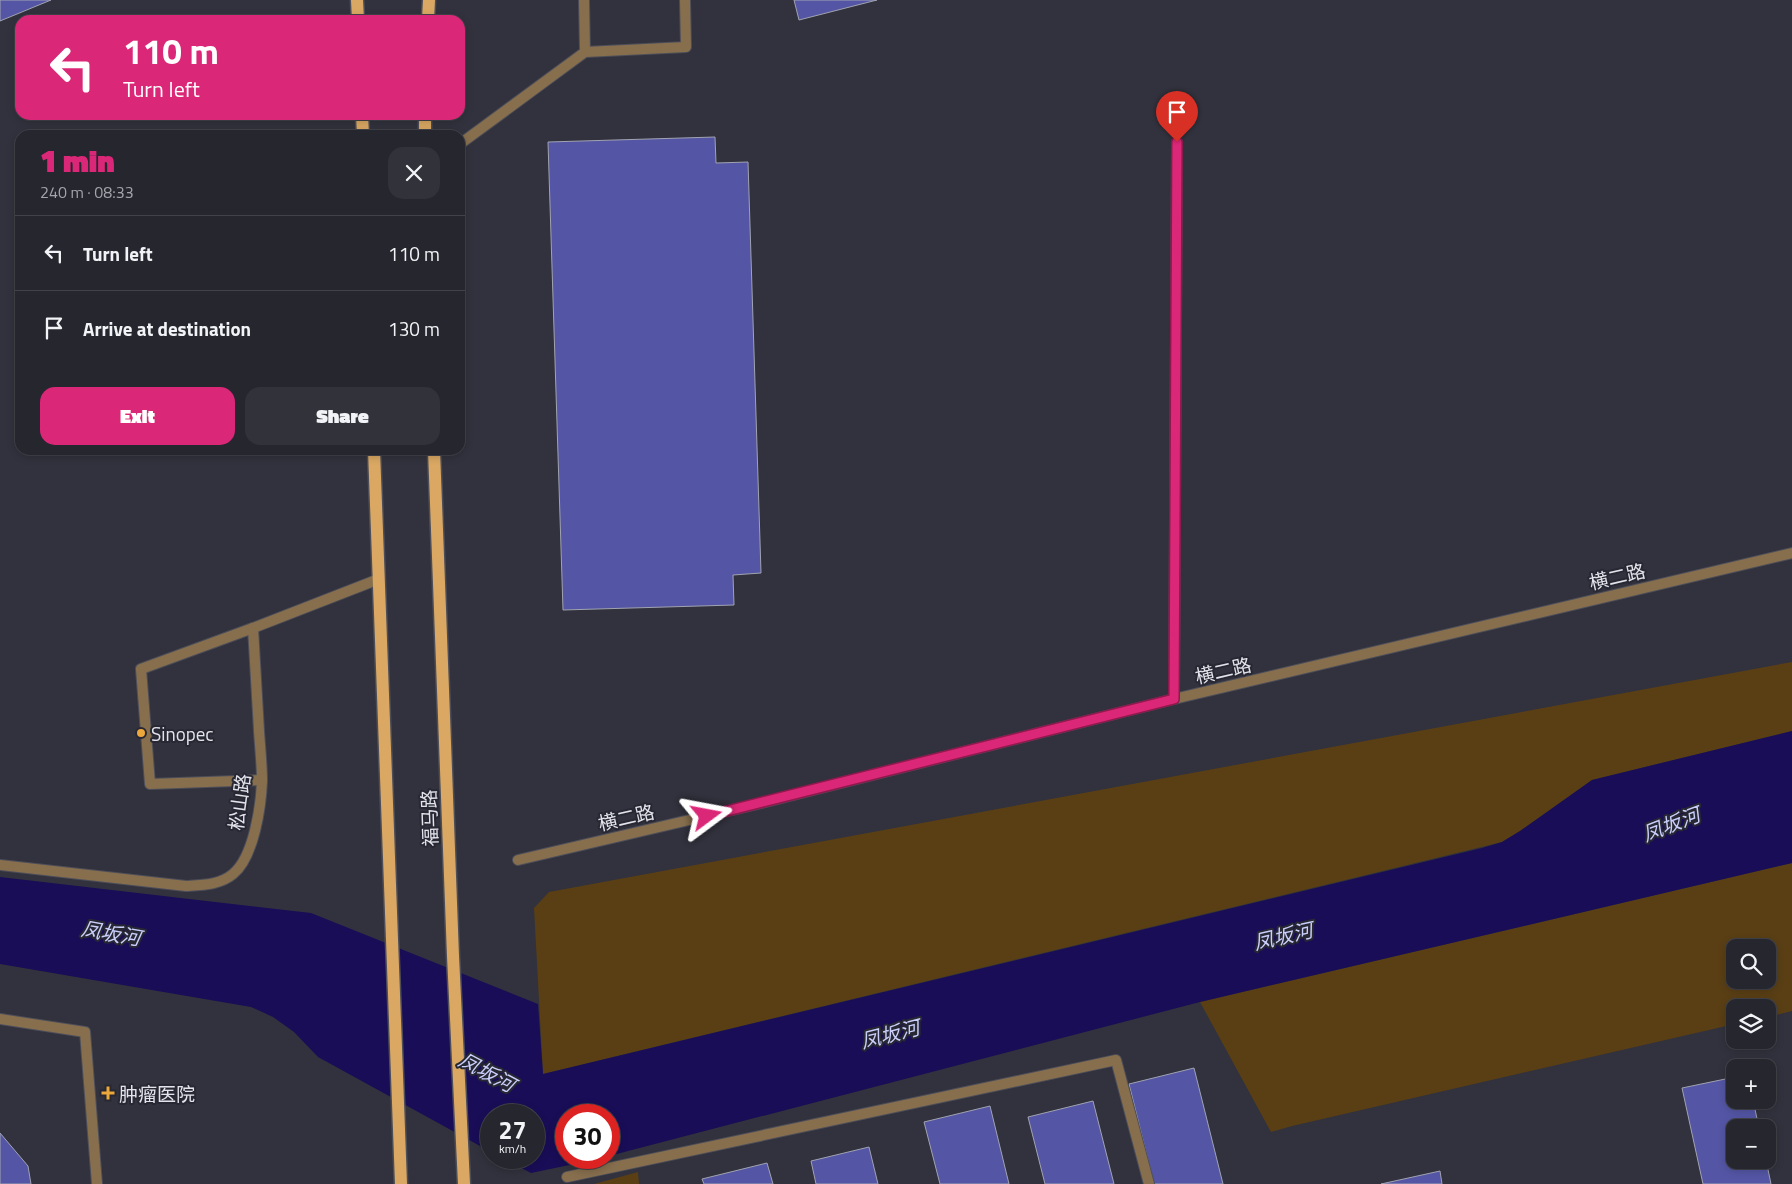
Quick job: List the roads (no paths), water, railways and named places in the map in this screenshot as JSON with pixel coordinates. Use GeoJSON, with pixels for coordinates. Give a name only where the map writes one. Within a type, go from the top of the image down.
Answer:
{"type":"FeatureCollection","features":[{"type":"Feature","properties":{"kind":"main road"},"geometry":{"type":"LineString","coordinates":[[357,0],[358,15]]}},
{"type":"Feature","properties":{"kind":"main road"},"geometry":{"type":"LineString","coordinates":[[428,15],[429,0]]}},
{"type":"Feature","properties":{"kind":"main road"},"geometry":{"type":"LineString","coordinates":[[374,455],[401,1184]]}},
{"type":"Feature","properties":{"kind":"main road","name":"福马路"},"geometry":{"type":"LineString","coordinates":[[434,455],[464,1184]]}},
{"type":"Feature","properties":{"kind":"street"},"geometry":{"type":"LineString","coordinates":[[584,0],[585,52]]}},
{"type":"Feature","properties":{"kind":"street"},"geometry":{"type":"LineString","coordinates":[[465,140],[585,52],[686,47],[686,0]]}},
{"type":"Feature","properties":{"kind":"street"},"geometry":{"type":"LineString","coordinates":[[1174,699],[1177,142]]}},
{"type":"Feature","properties":{"kind":"street","name":"横二路"},"geometry":{"type":"LineString","coordinates":[[518,860],[745,807],[1174,699],[1792,553]]}},
{"type":"Feature","properties":{"kind":"street"},"geometry":{"type":"LineString","coordinates":[[262,780],[150,784],[141,670],[379,579]]}},
{"type":"Feature","properties":{"kind":"street","name":"松山路"},"geometry":{"type":"LineString","coordinates":[[0,865],[186,886],[219,882],[234,873],[246,858],[258,813],[262,780],[253,628]]}},
{"type":"Feature","properties":{"kind":"street"},"geometry":{"type":"LineString","coordinates":[[0,1019],[85,1032],[97,1184]]}},
{"type":"Feature","properties":{"kind":"street"},"geometry":{"type":"LineString","coordinates":[[567,1177],[1116,1060],[1149,1184]]}},
{"type":"Feature","properties":{"kind":"water","name":"凤坂河"},"geometry":{"type":"Polygon","coordinates":[[[1792,731],[1792,863],[1200,1002],[620,1153],[620,1104],[555,1104],[555,1168],[531,1173],[523,1169],[545,1169],[545,1104],[480,1104],[480,1146],[318,1057],[294,1032],[273,1017],[251,1007],[0,964],[0,877],[311,913],[538,1004],[543,1074],[1482,848],[1502,842],[1520,831],[1592,780],[1792,731]]]}},
{"type":"Feature","properties":{"kind":"place","name":"Sinopec"},"geometry":{"type":"Point","coordinates":[141,733]}},
{"type":"Feature","properties":{"kind":"place","name":"肿瘤医院"},"geometry":{"type":"Point","coordinates":[108,1093]}}]}
